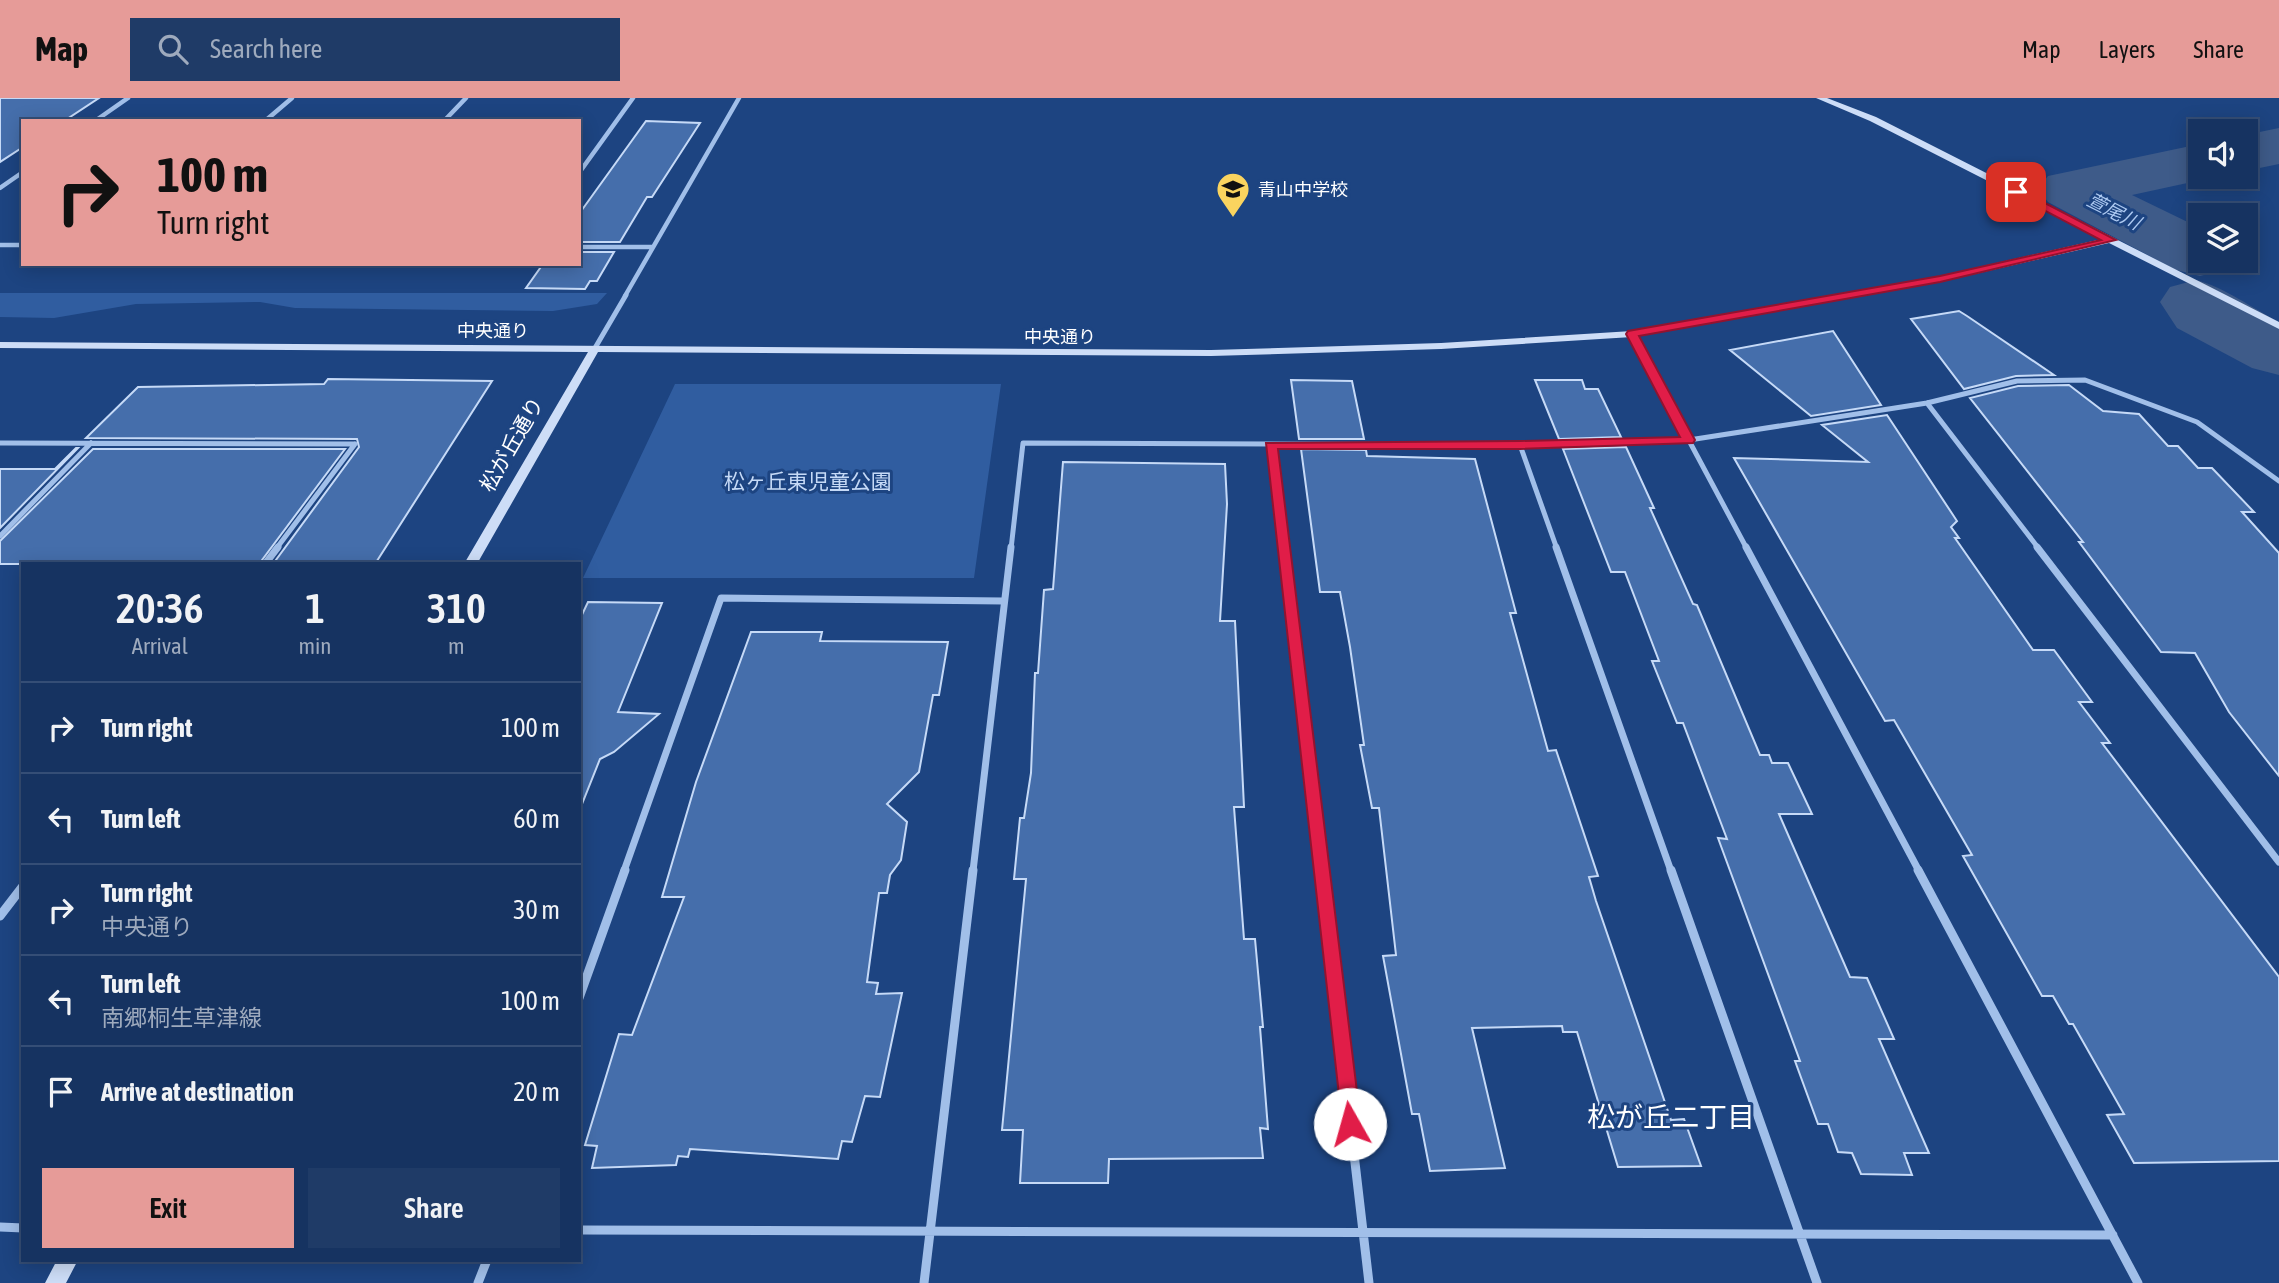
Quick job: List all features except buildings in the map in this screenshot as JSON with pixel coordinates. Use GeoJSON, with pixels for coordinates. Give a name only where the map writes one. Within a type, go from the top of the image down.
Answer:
{"type":"FeatureCollection","features":[{"type":"Feature","properties":{"kind":"street"},"geometry":{"type":"LineString","coordinates":[[98,119],[128,98]]}},
{"type":"Feature","properties":{"kind":"street"},"geometry":{"type":"LineString","coordinates":[[267,119],[292,98]]}},
{"type":"Feature","properties":{"kind":"street"},"geometry":{"type":"LineString","coordinates":[[446,119],[466,98]]}},
{"type":"Feature","properties":{"kind":"street"},"geometry":{"type":"LineString","coordinates":[[581,170],[633,98]]}},
{"type":"Feature","properties":{"kind":"street"},"geometry":{"type":"LineString","coordinates":[[595,348],[739,98]]}},
{"type":"Feature","properties":{"kind":"street"},"geometry":{"type":"LineString","coordinates":[[1820,98],[1873,120],[2279,326]]}},
{"type":"Feature","properties":{"kind":"street"},"geometry":{"type":"LineString","coordinates":[[0,188],[21,173]]}},
{"type":"Feature","properties":{"kind":"street","name":"中央通り"},"geometry":{"type":"LineString","coordinates":[[0,345],[1211,353],[1441,346],[1632,334],[1940,279],[2111,240]]}},
{"type":"Feature","properties":{"kind":"street"},"geometry":{"type":"LineString","coordinates":[[0,245],[21,245]]}},
{"type":"Feature","properties":{"kind":"street"},"geometry":{"type":"LineString","coordinates":[[581,247],[653,247]]}},
{"type":"Feature","properties":{"kind":"street"},"geometry":{"type":"LineString","coordinates":[[1632,334],[2138,1283]]}},
{"type":"Feature","properties":{"kind":"street","name":"松が丘通り"},"geometry":{"type":"LineString","coordinates":[[471,562],[595,348]]}},
{"type":"Feature","properties":{"kind":"street"},"geometry":{"type":"LineString","coordinates":[[924,1283],[1023,443],[1520,445],[1689,440],[1927,403],[2017,380],[2085,380],[2197,422],[2279,481]]}},
{"type":"Feature","properties":{"kind":"street"},"geometry":{"type":"LineString","coordinates":[[1927,403],[2279,862]]}},
{"type":"Feature","properties":{"kind":"street"},"geometry":{"type":"LineString","coordinates":[[0,443],[355,444],[266,562]]}},
{"type":"Feature","properties":{"kind":"street"},"geometry":{"type":"LineString","coordinates":[[0,536],[91,443]]}},
{"type":"Feature","properties":{"kind":"street"},"geometry":{"type":"LineString","coordinates":[[1271,445],[1369,1283]]}},
{"type":"Feature","properties":{"kind":"street"},"geometry":{"type":"LineString","coordinates":[[1520,445],[1817,1283]]}},
{"type":"Feature","properties":{"kind":"street"},"geometry":{"type":"LineString","coordinates":[[581,992],[721,598],[1004,601]]}},
{"type":"Feature","properties":{"kind":"street"},"geometry":{"type":"LineString","coordinates":[[0,916],[21,889]]}},
{"type":"Feature","properties":{"kind":"street"},"geometry":{"type":"LineString","coordinates":[[0,1227],[21,1227]]}},
{"type":"Feature","properties":{"kind":"street"},"geometry":{"type":"LineString","coordinates":[[581,1230],[2113,1235]]}},
{"type":"Feature","properties":{"kind":"street"},"geometry":{"type":"LineString","coordinates":[[55,1283],[67,1262]]}},
{"type":"Feature","properties":{"kind":"street"},"geometry":{"type":"LineString","coordinates":[[478,1283],[485,1262]]}},
{"type":"Feature","properties":{"kind":"green space"},"geometry":{"type":"Polygon","coordinates":[[[0,293],[607,293],[597,304],[553,311],[295,308],[260,302],[136,304],[54,318],[0,317],[0,293]]]}},
{"type":"Feature","properties":{"kind":"green space","name":"松ヶ丘東児童公園"},"geometry":{"type":"Polygon","coordinates":[[[675,384],[1001,384],[974,578],[583,578],[675,384]]]}},
{"type":"Feature","properties":{"kind":"waterway","name":"萱尾川"},"geometry":{"type":"LineString","coordinates":[[2258,150],[2279,146]]}},
{"type":"Feature","properties":{"kind":"waterway","name":"萱尾川"},"geometry":{"type":"LineString","coordinates":[[2188,164],[2070,189],[2188,249]]}},
{"type":"Feature","properties":{"kind":"waterway","name":"萱尾川"},"geometry":{"type":"LineString","coordinates":[[2196,302],[2203,312],[2279,352]]}},
{"type":"Feature","properties":{"kind":"place","name":"青山中学校"},"geometry":{"type":"Point","coordinates":[1233,219]}},
{"type":"Feature","properties":{"kind":"district","name":"松が丘二丁目"},"geometry":{"type":"Point","coordinates":[1671,1117]}},
{"type":"Feature","properties":{"kind":"route"},"geometry":{"type":"LineString","coordinates":[[1350,1124],[1271,445],[1520,445],[1689,440],[1632,334],[1940,279],[2111,240],[2016,192]]}}]}
